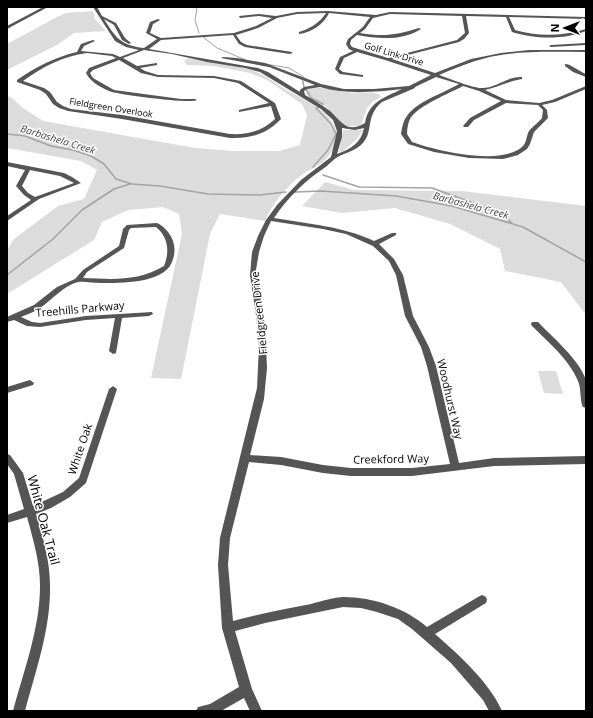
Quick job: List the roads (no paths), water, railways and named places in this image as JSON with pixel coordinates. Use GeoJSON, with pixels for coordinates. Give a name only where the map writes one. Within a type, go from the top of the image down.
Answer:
{"type":"FeatureCollection","features":[{"type":"Feature","properties":{"kind":"street"},"geometry":{"type":"LineString","coordinates":[[7,28],[46,7]]}},
{"type":"Feature","properties":{"kind":"street"},"geometry":{"type":"LineString","coordinates":[[96,7],[97,13],[108,26],[114,39],[128,46],[187,50]]}},
{"type":"Feature","properties":{"kind":"street"},"geometry":{"type":"LineString","coordinates":[[96,7],[101,15],[118,28],[125,41],[146,48],[186,55],[212,62],[256,69],[268,74],[317,104],[336,123],[344,128],[353,129],[363,127],[366,124]]}},
{"type":"Feature","properties":{"kind":"street"},"geometry":{"type":"LineString","coordinates":[[300,33],[308,31],[314,27],[326,17],[328,12]]}},
{"type":"Feature","properties":{"kind":"street"},"geometry":{"type":"LineString","coordinates":[[195,100],[181,100],[121,93],[109,90],[89,77],[88,73],[91,69],[122,59],[146,48],[160,39],[234,34],[257,27],[276,17],[297,13],[328,12],[375,16],[404,13],[464,16],[584,18],[586,23]]}},
{"type":"Feature","properties":{"kind":"street"},"geometry":{"type":"LineString","coordinates":[[240,17],[259,15],[276,17]]}},
{"type":"Feature","properties":{"kind":"street","name":"Golf Link Drive"},"geometry":{"type":"LineString","coordinates":[[375,16],[349,40],[348,44],[350,48],[481,90],[505,101],[539,104],[553,101],[586,87]]}},
{"type":"Feature","properties":{"kind":"street"},"geometry":{"type":"LineString","coordinates":[[387,59],[458,41],[467,33],[464,16]]}},
{"type":"Feature","properties":{"kind":"street"},"geometry":{"type":"LineString","coordinates":[[507,16],[513,31],[525,35],[547,36],[579,33],[586,30]]}},
{"type":"Feature","properties":{"kind":"street"},"geometry":{"type":"LineString","coordinates":[[158,20],[151,23],[148,33],[160,39]]}},
{"type":"Feature","properties":{"kind":"street"},"geometry":{"type":"LineString","coordinates":[[357,34],[390,37],[412,33],[419,29]]}},
{"type":"Feature","properties":{"kind":"street"},"geometry":{"type":"LineString","coordinates":[[234,34],[240,43],[246,46],[290,53]]}},
{"type":"Feature","properties":{"kind":"street"},"geometry":{"type":"LineString","coordinates":[[518,38],[525,35]]}},
{"type":"Feature","properties":{"kind":"street"},"geometry":{"type":"LineString","coordinates":[[79,52],[82,45],[93,41]]}},
{"type":"Feature","properties":{"kind":"street"},"geometry":{"type":"LineString","coordinates":[[586,44],[581,45],[586,50]]}},
{"type":"Feature","properties":{"kind":"street"},"geometry":{"type":"LineString","coordinates":[[525,52],[551,46],[586,44]]}},
{"type":"Feature","properties":{"kind":"street"},"geometry":{"type":"LineString","coordinates":[[525,52],[586,50]]}},
{"type":"Feature","properties":{"kind":"street"},"geometry":{"type":"LineString","coordinates":[[357,51],[342,57],[337,69],[348,75],[361,76]]}},
{"type":"Feature","properties":{"kind":"street","name":"Fieldgreen Overlook"},"geometry":{"type":"LineString","coordinates":[[79,52],[102,53],[122,59],[143,72],[158,76],[214,77],[235,80],[246,85],[273,104],[278,119],[262,132],[247,136],[230,136],[122,117],[70,110],[55,103],[48,93],[42,89],[19,81],[35,70],[56,60],[79,52]]}},
{"type":"Feature","properties":{"kind":"street","name":"Fieldgreen Drive"},"geometry":{"type":"LineString","coordinates":[[256,711],[246,690],[228,628],[223,565],[225,538],[264,377],[263,337],[253,270],[258,243],[275,210],[285,198],[311,174],[334,157],[356,147],[363,139],[366,131],[368,114],[372,107],[413,86],[474,60],[525,52]]}},
{"type":"Feature","properties":{"kind":"street"},"geometry":{"type":"LineString","coordinates":[[204,55],[253,62],[276,68],[316,85],[350,91],[413,86]]}},
{"type":"Feature","properties":{"kind":"street"},"geometry":{"type":"LineString","coordinates":[[136,67],[155,64]]}},
{"type":"Feature","properties":{"kind":"street"},"geometry":{"type":"LineString","coordinates":[[567,64],[586,76]]}},
{"type":"Feature","properties":{"kind":"street"},"geometry":{"type":"LineString","coordinates":[[481,90],[520,78]]}},
{"type":"Feature","properties":{"kind":"street"},"geometry":{"type":"LineString","coordinates":[[463,84],[416,109],[409,115],[404,134],[410,143],[437,151],[477,157],[496,159],[515,155],[525,148],[531,132],[545,118],[545,110],[539,104]]}},
{"type":"Feature","properties":{"kind":"street"},"geometry":{"type":"LineString","coordinates":[[303,96],[302,91],[306,88],[325,87]]}},
{"type":"Feature","properties":{"kind":"street"},"geometry":{"type":"LineString","coordinates":[[373,90],[383,94],[385,96],[384,100]]}},
{"type":"Feature","properties":{"kind":"street"},"geometry":{"type":"LineString","coordinates":[[466,126],[472,120],[505,101]]}},
{"type":"Feature","properties":{"kind":"street"},"geometry":{"type":"LineString","coordinates":[[241,111],[273,104]]}},
{"type":"Feature","properties":{"kind":"street"},"geometry":{"type":"LineString","coordinates":[[334,157],[340,131],[336,123]]}},
{"type":"Feature","properties":{"kind":"street"},"geometry":{"type":"LineString","coordinates":[[7,164],[28,169],[56,172],[68,176],[78,183],[35,200],[7,219]]}},
{"type":"Feature","properties":{"kind":"street"},"geometry":{"type":"LineString","coordinates":[[28,169],[19,186],[26,194],[35,200]]}},
{"type":"Feature","properties":{"kind":"street","name":"Woodhurst Way"},"geometry":{"type":"LineString","coordinates":[[270,219],[338,230],[374,244],[395,262],[401,274],[409,314],[414,329],[426,350],[438,389],[455,467]]}},
{"type":"Feature","properties":{"kind":"street","name":"Treehills Parkway"},"geometry":{"type":"LineString","coordinates":[[7,320],[37,307],[60,290],[77,280],[85,271],[122,247],[126,229],[129,226],[157,224],[171,240],[172,245],[167,267],[145,278],[136,280],[77,280]]}},
{"type":"Feature","properties":{"kind":"street"},"geometry":{"type":"LineString","coordinates":[[374,244],[394,234]]}},
{"type":"Feature","properties":{"kind":"street","name":"Treehills Parkway"},"geometry":{"type":"LineString","coordinates":[[15,317],[30,324],[40,325],[86,318],[149,314]]}},
{"type":"Feature","properties":{"kind":"street"},"geometry":{"type":"LineString","coordinates":[[112,351],[119,316]]}},
{"type":"Feature","properties":{"kind":"street"},"geometry":{"type":"LineString","coordinates":[[535,324],[573,365],[580,376],[584,387],[586,405]]}},
{"type":"Feature","properties":{"kind":"street"},"geometry":{"type":"LineString","coordinates":[[7,390],[30,383]]}},
{"type":"Feature","properties":{"kind":"street","name":"White Oak"},"geometry":{"type":"LineString","coordinates":[[7,519],[53,503],[77,488],[84,480],[113,389]]}},
{"type":"Feature","properties":{"kind":"street","name":"White Oak Trail"},"geometry":{"type":"LineString","coordinates":[[7,457],[18,473],[42,560],[45,586],[38,635],[19,711]]}},
{"type":"Feature","properties":{"kind":"street","name":"Creekford Way"},"geometry":{"type":"LineString","coordinates":[[245,458],[281,461],[323,469],[351,472],[412,472],[494,462],[586,460]]}},
{"type":"Feature","properties":{"kind":"street"},"geometry":{"type":"LineString","coordinates":[[425,634],[482,600]]}},
{"type":"Feature","properties":{"kind":"street"},"geometry":{"type":"LineString","coordinates":[[228,628],[266,618],[351,602],[377,607],[401,615],[416,625],[455,660],[487,696],[496,711]]}},
{"type":"Feature","properties":{"kind":"street"},"geometry":{"type":"LineString","coordinates":[[202,711],[211,710],[246,690]]}},
{"type":"Feature","properties":{"kind":"waterway"},"geometry":{"type":"LineString","coordinates":[[195,7],[197,9],[195,20],[199,33]]}},
{"type":"Feature","properties":{"kind":"waterway"},"geometry":{"type":"LineString","coordinates":[[202,36],[217,48],[246,60]]}},
{"type":"Feature","properties":{"kind":"waterway"},"geometry":{"type":"LineString","coordinates":[[266,64],[289,68],[304,77],[304,79]]}},
{"type":"Feature","properties":{"kind":"waterway"},"geometry":{"type":"LineString","coordinates":[[303,82],[304,87]]}},
{"type":"Feature","properties":{"kind":"waterway"},"geometry":{"type":"LineString","coordinates":[[306,89],[311,98],[323,104],[322,105]]}},
{"type":"Feature","properties":{"kind":"waterway"},"geometry":{"type":"LineString","coordinates":[[313,167],[328,150],[336,134],[331,124],[316,108],[319,107]]}},
{"type":"Feature","properties":{"kind":"waterway","name":"Barbashela Creek"},"geometry":{"type":"LineString","coordinates":[[7,134],[25,136],[51,146],[73,150],[91,156],[104,164],[116,179],[132,184],[160,186],[208,194],[260,195],[286,192]]}},
{"type":"Feature","properties":{"kind":"waterway"},"geometry":{"type":"LineString","coordinates":[[323,175],[359,187],[432,188],[487,208],[500,214],[512,223]]}},
{"type":"Feature","properties":{"kind":"waterway"},"geometry":{"type":"LineString","coordinates":[[7,275],[53,239],[82,210],[114,189],[130,184]]}},
{"type":"Feature","properties":{"kind":"waterway","name":"Barbashela Creek"},"geometry":{"type":"LineString","coordinates":[[295,192],[321,191],[396,196],[452,206],[523,227],[586,262]]}}]}
